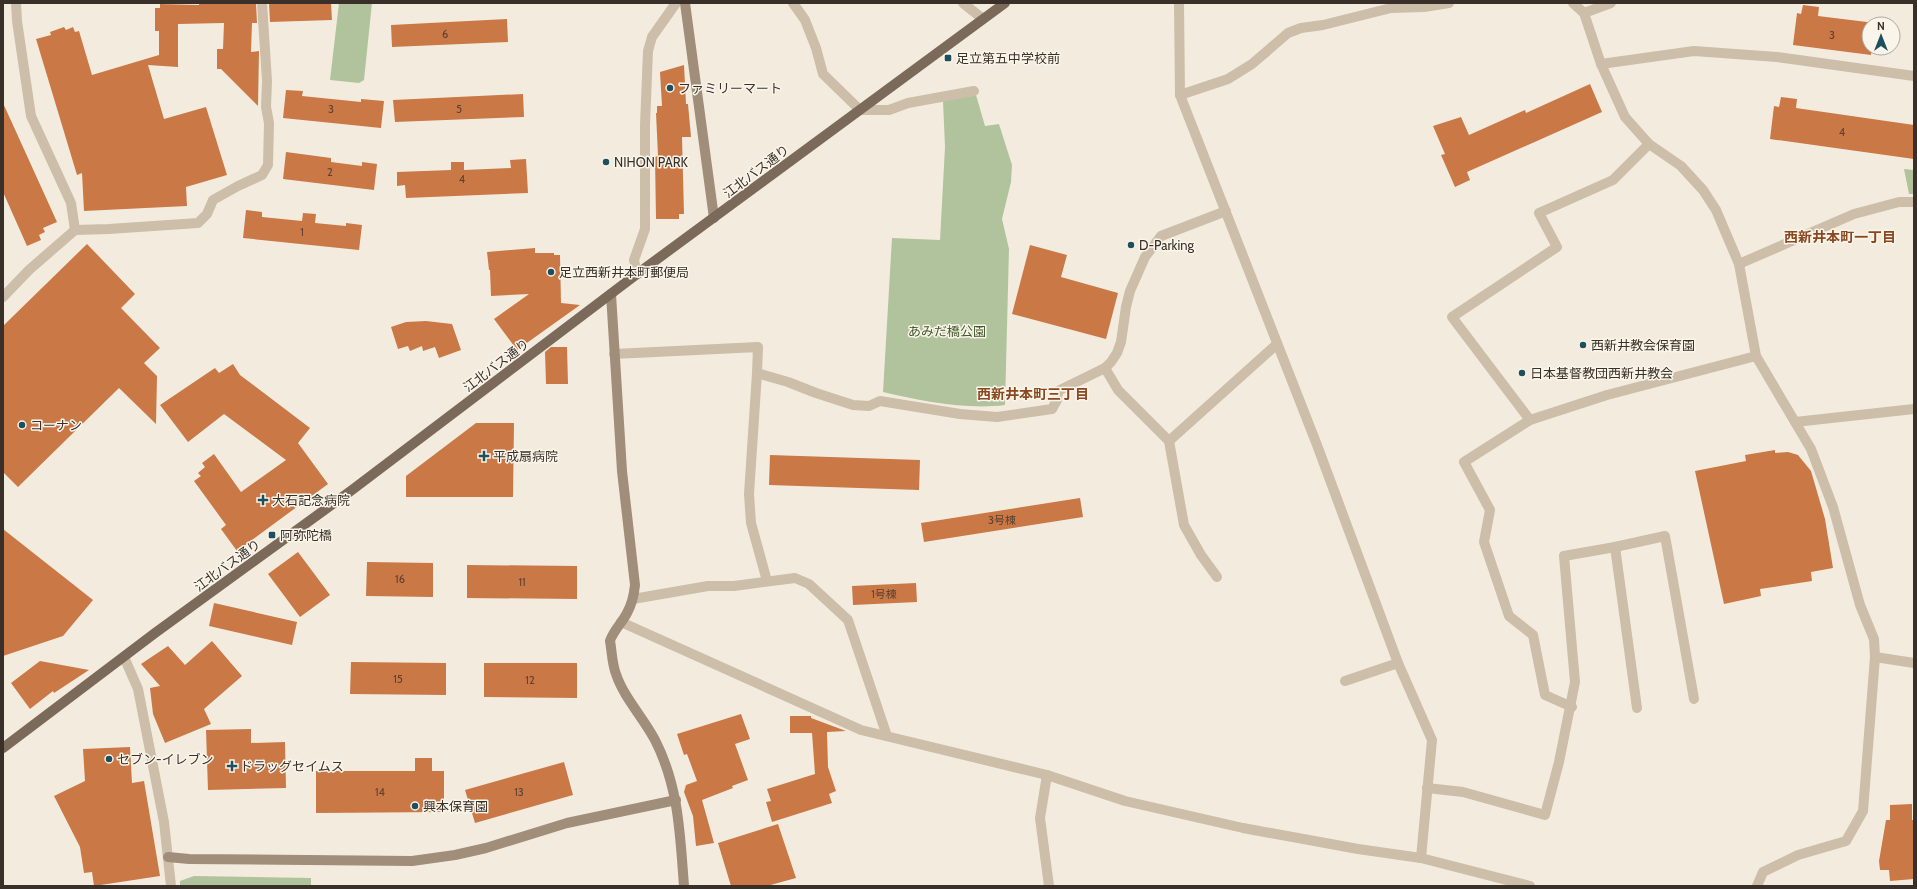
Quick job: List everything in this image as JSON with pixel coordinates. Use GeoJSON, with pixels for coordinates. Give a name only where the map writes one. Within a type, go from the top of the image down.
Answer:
{"type":"FeatureCollection","features":[{"type":"Feature","properties":{"kind":"main road","name":"江北バス通り"},"geometry":{"type":"LineString","coordinates":[[3,748],[124,657],[352,490],[637,274],[1005,3]]}},
{"type":"Feature","properties":{"kind":"street"},"geometry":{"type":"LineString","coordinates":[[16,3],[21,51],[31,116],[71,203],[75,230]]}},
{"type":"Feature","properties":{"kind":"street"},"geometry":{"type":"LineString","coordinates":[[3,297],[29,270],[75,230],[198,223],[207,214],[213,200],[262,175],[268,165],[269,123],[266,107],[267,81],[262,3]]}},
{"type":"Feature","properties":{"kind":"street"},"geometry":{"type":"LineString","coordinates":[[637,274],[634,260],[645,229],[645,125],[648,51],[652,37],[676,3]]}},
{"type":"Feature","properties":{"kind":"street"},"geometry":{"type":"LineString","coordinates":[[685,3],[714,218]]}},
{"type":"Feature","properties":{"kind":"street"},"geometry":{"type":"LineString","coordinates":[[792,3],[805,20],[816,48],[823,74],[860,110],[889,110],[908,103],[974,91]]}},
{"type":"Feature","properties":{"kind":"street"},"geometry":{"type":"LineString","coordinates":[[963,3],[983,19]]}},
{"type":"Feature","properties":{"kind":"street"},"geometry":{"type":"LineString","coordinates":[[1179,3],[1180,95],[1226,211],[1276,345],[1317,445],[1398,663],[1432,740],[1421,858]]}},
{"type":"Feature","properties":{"kind":"street"},"geometry":{"type":"LineString","coordinates":[[1180,95],[1228,79],[1252,64],[1288,33],[1301,28],[1381,7],[1424,7],[1449,3]]}},
{"type":"Feature","properties":{"kind":"street"},"geometry":{"type":"LineString","coordinates":[[1573,3],[1584,13],[1601,64],[1625,117],[1649,144],[1681,166],[1703,190],[1716,210],[1739,264],[1756,356],[1810,449],[1833,508],[1860,606],[1874,639],[1876,657],[1863,811],[1846,841],[1798,856],[1763,872],[1758,886]]}},
{"type":"Feature","properties":{"kind":"street"},"geometry":{"type":"LineString","coordinates":[[1584,13],[1611,3]]}},
{"type":"Feature","properties":{"kind":"street"},"geometry":{"type":"LineString","coordinates":[[1601,64],[1694,51],[1776,57],[1914,76]]}},
{"type":"Feature","properties":{"kind":"street"},"geometry":{"type":"LineString","coordinates":[[1530,420],[1452,317],[1557,247],[1539,213],[1613,180],[1649,144]]}},
{"type":"Feature","properties":{"kind":"street"},"geometry":{"type":"LineString","coordinates":[[1739,264],[1854,214],[1899,202],[1914,202]]}},
{"type":"Feature","properties":{"kind":"street"},"geometry":{"type":"LineString","coordinates":[[757,374],[788,382],[853,405],[869,406],[880,401],[960,414],[997,417],[1052,409],[1058,400],[1058,391],[1105,368],[1117,353],[1123,331],[1130,291],[1145,257],[1161,236],[1226,211]]}},
{"type":"Feature","properties":{"kind":"street"},"geometry":{"type":"LineString","coordinates":[[611,294],[614,354],[620,410],[622,471],[635,585],[633,599],[610,641],[616,674],[634,707],[655,740],[669,774],[680,820],[684,886]]}},
{"type":"Feature","properties":{"kind":"street"},"geometry":{"type":"LineString","coordinates":[[1169,442],[1276,345]]}},
{"type":"Feature","properties":{"kind":"street"},"geometry":{"type":"LineString","coordinates":[[614,354],[758,347],[750,494],[752,523],[768,581]]}},
{"type":"Feature","properties":{"kind":"street"},"geometry":{"type":"LineString","coordinates":[[1572,707],[1545,695],[1532,635],[1509,616],[1484,542],[1490,510],[1464,462],[1530,420],[1607,394],[1756,356]]}},
{"type":"Feature","properties":{"kind":"street"},"geometry":{"type":"LineString","coordinates":[[1105,368],[1118,390],[1169,442],[1184,525],[1201,555],[1217,577]]}},
{"type":"Feature","properties":{"kind":"street"},"geometry":{"type":"LineString","coordinates":[[1795,422],[1914,409]]}},
{"type":"Feature","properties":{"kind":"street"},"geometry":{"type":"LineString","coordinates":[[1427,788],[1463,792],[1545,815],[1572,707],[1576,682],[1564,556],[1665,536],[1694,698]]}},
{"type":"Feature","properties":{"kind":"street"},"geometry":{"type":"LineString","coordinates":[[1615,547],[1637,708]]}},
{"type":"Feature","properties":{"kind":"street"},"geometry":{"type":"LineString","coordinates":[[633,599],[708,586],[734,586],[795,578],[809,584],[848,620],[887,736]]}},
{"type":"Feature","properties":{"kind":"street"},"geometry":{"type":"LineString","coordinates":[[621,622],[861,730],[1047,775],[1125,801],[1235,826],[1358,849],[1421,858],[1518,885],[1530,886]]}},
{"type":"Feature","properties":{"kind":"street"},"geometry":{"type":"LineString","coordinates":[[124,657],[138,689],[164,822],[171,886]]}},
{"type":"Feature","properties":{"kind":"street"},"geometry":{"type":"LineString","coordinates":[[1876,657],[1914,663]]}},
{"type":"Feature","properties":{"kind":"street"},"geometry":{"type":"LineString","coordinates":[[1345,681],[1398,663]]}},
{"type":"Feature","properties":{"kind":"street"},"geometry":{"type":"LineString","coordinates":[[1047,775],[1040,818],[1049,886]]}},
{"type":"Feature","properties":{"kind":"street"},"geometry":{"type":"LineString","coordinates":[[168,857],[189,859],[412,861],[467,852],[567,823],[676,800]]}},
{"type":"Feature","properties":{"kind":"green space"},"geometry":{"type":"Polygon","coordinates":[[[339,3],[372,3],[364,80],[359,83],[330,80],[339,3]]]}},
{"type":"Feature","properties":{"kind":"green space","name":"あみだ橋公園"},"geometry":{"type":"Polygon","coordinates":[[[976,95],[985,126],[999,124],[1012,165],[1011,182],[1002,219],[1009,249],[1005,405],[975,406],[944,404],[883,392],[892,238],[940,240],[945,147],[943,101],[976,95]]]}},
{"type":"Feature","properties":{"kind":"green space"},"geometry":{"type":"Polygon","coordinates":[[[1904,169],[1914,170],[1914,194],[1909,194],[1904,169]]]}},
{"type":"Feature","properties":{"kind":"green space"},"geometry":{"type":"Polygon","coordinates":[[[194,876],[311,878],[311,886],[180,886],[180,881],[194,876]]]}},
{"type":"Feature","properties":{"kind":"building"},"geometry":{"type":"Polygon","coordinates":[[[199,3],[256,3],[257,23],[252,23],[251,52],[259,51],[258,106],[221,69],[217,69],[217,49],[223,49],[224,23],[178,24],[178,67],[148,65],[164,119],[206,107],[227,175],[186,187],[187,206],[84,211],[82,173],[77,175],[36,39],[51,35],[50,32],[64,27],[66,30],[73,27],[75,32],[79,31],[92,75],[159,55],[159,31],[155,31],[155,8],[160,8],[160,4],[199,5],[199,3]]]}},
{"type":"Feature","properties":{"kind":"building"},"geometry":{"type":"Polygon","coordinates":[[[269,3],[331,3],[332,20],[270,22],[269,3]]]}},
{"type":"Feature","properties":{"kind":"building"},"geometry":{"type":"Polygon","coordinates":[[[1803,5],[1819,7],[1818,16],[1861,21],[1861,54],[1793,45],[1797,13],[1801,14],[1803,5]]]}},
{"type":"Feature","properties":{"kind":"building"},"geometry":{"type":"Polygon","coordinates":[[[507,19],[508,42],[392,47],[391,25],[507,19]]]}},
{"type":"Feature","properties":{"kind":"building"},"geometry":{"type":"Polygon","coordinates":[[[684,65],[686,104],[688,104],[691,137],[682,137],[684,214],[679,214],[679,219],[656,219],[655,157],[658,156],[656,113],[657,106],[662,106],[660,72],[684,65]]]}},
{"type":"Feature","properties":{"kind":"building"},"geometry":{"type":"Polygon","coordinates":[[[1590,84],[1602,112],[1467,172],[1470,180],[1455,187],[1441,155],[1445,154],[1433,126],[1461,117],[1469,135],[1525,110],[1526,113],[1590,84]]]}},
{"type":"Feature","properties":{"kind":"building"},"geometry":{"type":"Polygon","coordinates":[[[286,90],[303,91],[302,96],[361,102],[361,99],[384,101],[381,128],[283,118],[286,90]]]}},
{"type":"Feature","properties":{"kind":"building"},"geometry":{"type":"Polygon","coordinates":[[[523,94],[524,117],[395,122],[393,100],[523,94]]]}},
{"type":"Feature","properties":{"kind":"building"},"geometry":{"type":"Polygon","coordinates":[[[1781,97],[1797,99],[1796,108],[1914,125],[1914,159],[1770,139],[1774,106],[1779,107],[1781,97]]]}},
{"type":"Feature","properties":{"kind":"building"},"geometry":{"type":"Polygon","coordinates":[[[3,103],[57,222],[43,228],[45,232],[39,235],[41,240],[27,246],[3,192],[3,103]]]}},
{"type":"Feature","properties":{"kind":"building"},"geometry":{"type":"Polygon","coordinates":[[[286,152],[331,158],[331,162],[362,166],[362,162],[377,164],[374,190],[283,179],[286,152]]]}},
{"type":"Feature","properties":{"kind":"building"},"geometry":{"type":"Polygon","coordinates":[[[526,159],[528,193],[406,198],[405,185],[397,186],[397,172],[451,170],[451,162],[464,162],[464,170],[511,168],[510,160],[526,159]]]}},
{"type":"Feature","properties":{"kind":"building"},"geometry":{"type":"Polygon","coordinates":[[[246,210],[262,212],[262,217],[302,221],[303,213],[316,214],[315,223],[346,226],[346,223],[362,225],[359,250],[243,238],[246,210]]]}},
{"type":"Feature","properties":{"kind":"building"},"geometry":{"type":"Polygon","coordinates":[[[87,244],[135,294],[121,308],[160,348],[144,363],[157,376],[156,424],[119,388],[18,487],[3,472],[3,326],[87,244]]]}},
{"type":"Feature","properties":{"kind":"building"},"geometry":{"type":"Polygon","coordinates":[[[1030,245],[1067,255],[1061,277],[1118,293],[1106,339],[1012,314],[1030,245]]]}},
{"type":"Feature","properties":{"kind":"building"},"geometry":{"type":"Polygon","coordinates":[[[535,248],[535,253],[554,253],[554,255],[560,255],[561,303],[580,305],[517,350],[494,319],[529,294],[491,296],[490,270],[487,252],[535,248]]]}},
{"type":"Feature","properties":{"kind":"building"},"geometry":{"type":"Polygon","coordinates":[[[426,321],[452,324],[461,350],[439,358],[435,347],[423,351],[422,346],[410,351],[408,346],[398,349],[391,327],[406,322],[426,321]]]}},
{"type":"Feature","properties":{"kind":"building"},"geometry":{"type":"Polygon","coordinates":[[[551,347],[567,347],[568,384],[546,384],[545,352],[551,347]]]}},
{"type":"Feature","properties":{"kind":"building"},"geometry":{"type":"Polygon","coordinates":[[[233,364],[240,375],[310,428],[298,443],[328,484],[237,551],[221,529],[226,525],[194,481],[201,476],[198,473],[205,467],[202,463],[214,454],[241,492],[286,460],[224,414],[188,442],[160,405],[215,368],[219,373],[233,364]]]}},
{"type":"Feature","properties":{"kind":"building"},"geometry":{"type":"Polygon","coordinates":[[[476,423],[514,423],[513,497],[406,497],[406,476],[476,423]]]}},
{"type":"Feature","properties":{"kind":"building"},"geometry":{"type":"Polygon","coordinates":[[[1775,450],[1775,453],[1788,452],[1798,455],[1811,471],[1825,519],[1833,568],[1811,572],[1812,581],[1760,589],[1761,596],[1724,604],[1695,471],[1746,461],[1745,455],[1775,450]]]}},
{"type":"Feature","properties":{"kind":"building"},"geometry":{"type":"Polygon","coordinates":[[[770,455],[920,460],[919,490],[769,485],[770,455]]]}},
{"type":"Feature","properties":{"kind":"building"},"geometry":{"type":"Polygon","coordinates":[[[1080,498],[1083,517],[924,542],[921,523],[1080,498]]]}},
{"type":"Feature","properties":{"kind":"building"},"geometry":{"type":"Polygon","coordinates":[[[3,529],[93,600],[63,636],[3,656],[3,529]]]}},
{"type":"Feature","properties":{"kind":"building"},"geometry":{"type":"Polygon","coordinates":[[[298,552],[330,595],[300,617],[268,574],[298,552]]]}},
{"type":"Feature","properties":{"kind":"building"},"geometry":{"type":"Polygon","coordinates":[[[367,562],[433,563],[433,597],[366,596],[367,562]]]}},
{"type":"Feature","properties":{"kind":"building"},"geometry":{"type":"Polygon","coordinates":[[[467,565],[577,566],[577,599],[467,598],[467,565]]]}},
{"type":"Feature","properties":{"kind":"building"},"geometry":{"type":"Polygon","coordinates":[[[916,583],[917,602],[853,605],[852,586],[916,583]]]}},
{"type":"Feature","properties":{"kind":"building"},"geometry":{"type":"Polygon","coordinates":[[[214,603],[297,622],[292,645],[209,626],[214,603]]]}},
{"type":"Feature","properties":{"kind":"building"},"geometry":{"type":"Polygon","coordinates":[[[212,641],[242,676],[204,709],[211,724],[165,743],[153,714],[150,688],[160,686],[141,664],[168,646],[185,665],[212,641]]]}},
{"type":"Feature","properties":{"kind":"building"},"geometry":{"type":"Polygon","coordinates":[[[40,661],[89,670],[54,693],[53,691],[30,709],[11,683],[40,661]]]}},
{"type":"Feature","properties":{"kind":"building"},"geometry":{"type":"Polygon","coordinates":[[[351,662],[446,663],[446,695],[350,694],[351,662]]]}},
{"type":"Feature","properties":{"kind":"building"},"geometry":{"type":"Polygon","coordinates":[[[484,663],[577,663],[577,698],[484,697],[484,663]]]}},
{"type":"Feature","properties":{"kind":"building"},"geometry":{"type":"Polygon","coordinates":[[[741,714],[750,739],[735,744],[748,780],[732,786],[733,788],[702,800],[714,843],[696,846],[693,816],[684,792],[686,785],[697,781],[687,754],[684,755],[677,734],[741,714]]]}},
{"type":"Feature","properties":{"kind":"building"},"geometry":{"type":"Polygon","coordinates":[[[790,716],[811,716],[811,718],[846,731],[827,732],[828,767],[836,791],[829,794],[832,803],[772,822],[766,802],[771,801],[767,789],[815,774],[812,733],[790,733],[790,716]]]}},
{"type":"Feature","properties":{"kind":"building"},"geometry":{"type":"Polygon","coordinates":[[[251,729],[251,743],[285,742],[286,788],[208,790],[206,730],[251,729]]]}},
{"type":"Feature","properties":{"kind":"building"},"geometry":{"type":"Polygon","coordinates":[[[130,747],[132,783],[144,781],[160,876],[94,886],[92,872],[84,873],[80,847],[54,796],[85,781],[83,749],[130,747]]]}},
{"type":"Feature","properties":{"kind":"building"},"geometry":{"type":"Polygon","coordinates":[[[415,758],[432,758],[432,771],[444,771],[444,812],[316,813],[316,771],[415,771],[415,758]]]}},
{"type":"Feature","properties":{"kind":"building"},"geometry":{"type":"Polygon","coordinates":[[[564,762],[573,795],[475,823],[465,790],[564,762]]]}},
{"type":"Feature","properties":{"kind":"building"},"geometry":{"type":"Polygon","coordinates":[[[1912,804],[1912,820],[1914,820],[1914,879],[1890,881],[1889,870],[1880,870],[1879,861],[1886,820],[1890,820],[1890,805],[1912,804]]]}},
{"type":"Feature","properties":{"kind":"building"},"geometry":{"type":"Polygon","coordinates":[[[778,824],[796,878],[767,886],[731,886],[718,843],[778,824]]]}},
{"type":"Feature","properties":{"kind":"place","name":"足立第五中学校前"},"geometry":{"type":"Point","coordinates":[948,58]}},
{"type":"Feature","properties":{"kind":"place","name":"ファミリーマート"},"geometry":{"type":"Point","coordinates":[670,88]}},
{"type":"Feature","properties":{"kind":"place","name":"NIHON PARK"},"geometry":{"type":"Point","coordinates":[606,162]}},
{"type":"Feature","properties":{"kind":"place","name":"D-Parking"},"geometry":{"type":"Point","coordinates":[1131,245]}},
{"type":"Feature","properties":{"kind":"place","name":"足立西新井本町郵便局"},"geometry":{"type":"Point","coordinates":[551,272]}},
{"type":"Feature","properties":{"kind":"place","name":"西新井教会保育園"},"geometry":{"type":"Point","coordinates":[1583,345]}},
{"type":"Feature","properties":{"kind":"place","name":"日本基督教団西新井教会"},"geometry":{"type":"Point","coordinates":[1522,373]}},
{"type":"Feature","properties":{"kind":"place","name":"コーナン"},"geometry":{"type":"Point","coordinates":[22,425]}},
{"type":"Feature","properties":{"kind":"place","name":"平成扇病院"},"geometry":{"type":"Point","coordinates":[484,456]}},
{"type":"Feature","properties":{"kind":"place","name":"大石記念病院"},"geometry":{"type":"Point","coordinates":[263,500]}},
{"type":"Feature","properties":{"kind":"place","name":"阿弥陀橋"},"geometry":{"type":"Point","coordinates":[272,535]}},
{"type":"Feature","properties":{"kind":"place","name":"セブン-イレブン"},"geometry":{"type":"Point","coordinates":[109,759]}},
{"type":"Feature","properties":{"kind":"place","name":"ドラッグセイムス"},"geometry":{"type":"Point","coordinates":[232,766]}},
{"type":"Feature","properties":{"kind":"place","name":"興本保育園"},"geometry":{"type":"Point","coordinates":[415,806]}},
{"type":"Feature","properties":{"kind":"district","name":"西新井本町一丁目"},"geometry":{"type":"Point","coordinates":[1840,237]}},
{"type":"Feature","properties":{"kind":"district","name":"西新井本町三丁目"},"geometry":{"type":"Point","coordinates":[1033,394]}}]}
